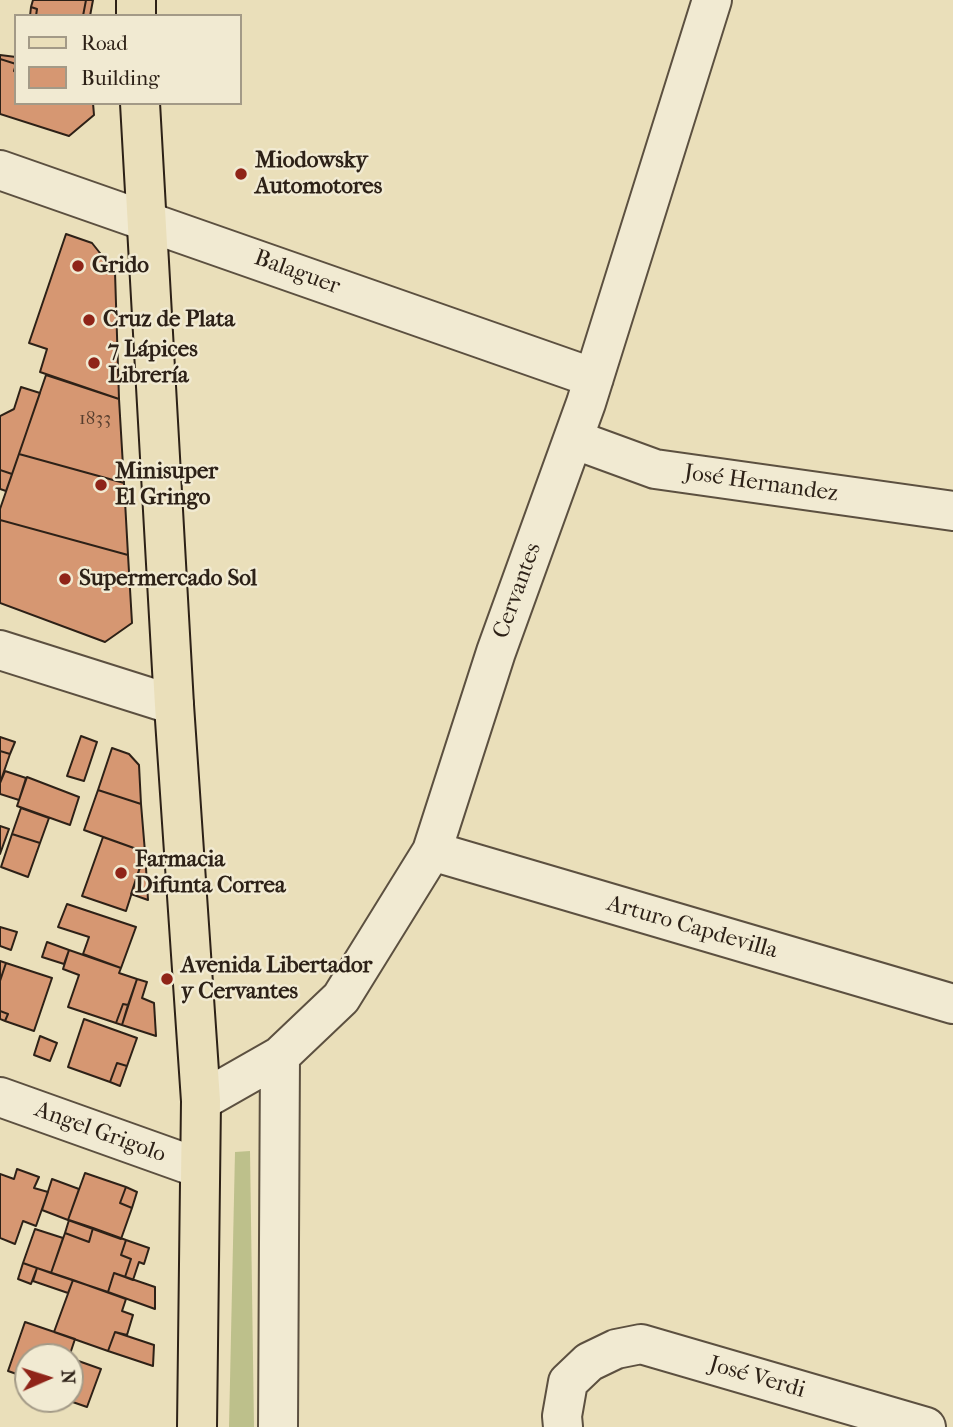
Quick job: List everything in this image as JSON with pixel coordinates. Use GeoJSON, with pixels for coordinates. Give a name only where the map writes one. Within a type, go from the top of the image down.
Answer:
{"type":"FeatureCollection","features":[{"type":"Feature","properties":{"kind":"main road"},"geometry":{"type":"LineString","coordinates":[[140,105],[174,705],[201,1101],[197,1427]]}},
{"type":"Feature","properties":{"kind":"street","name":"Cervantes"},"geometry":{"type":"LineString","coordinates":[[201,1101],[280,1056],[341,998],[432,851],[496,652],[594,378],[712,0]]}},
{"type":"Feature","properties":{"kind":"street","name":"Balaguer"},"geometry":{"type":"LineString","coordinates":[[0,170],[594,378]]}},
{"type":"Feature","properties":{"kind":"street","name":"José Hernandez"},"geometry":{"type":"LineString","coordinates":[[573,439],[655,470],[953,511]]}},
{"type":"Feature","properties":{"kind":"street"},"geometry":{"type":"LineString","coordinates":[[0,650],[174,705]]}},
{"type":"Feature","properties":{"kind":"street","name":"Arturo Capdevilla"},"geometry":{"type":"LineString","coordinates":[[432,851],[953,1004]]}},
{"type":"Feature","properties":{"kind":"street"},"geometry":{"type":"LineString","coordinates":[[278,1427],[280,1056]]}},
{"type":"Feature","properties":{"kind":"street","name":"Angel Grigolo"},"geometry":{"type":"LineString","coordinates":[[0,1097],[199,1168]]}},
{"type":"Feature","properties":{"kind":"street","name":"José Verdi"},"geometry":{"type":"LineString","coordinates":[[563,1427],[562,1416],[568,1382],[589,1362],[615,1349],[641,1344],[926,1427]]}},
{"type":"Feature","properties":{"kind":"green space"},"geometry":{"type":"Polygon","coordinates":[[[250,1151],[254,1427],[229,1427],[235,1152],[250,1151]]]}},
{"type":"Feature","properties":{"kind":"building"},"geometry":{"type":"Polygon","coordinates":[[[33,0],[86,0],[83,14],[36,14],[37,9],[31,7],[33,0]]]}},
{"type":"Feature","properties":{"kind":"building"},"geometry":{"type":"Polygon","coordinates":[[[86,0],[93,0],[90,14],[83,14],[86,0]]]}},
{"type":"Feature","properties":{"kind":"building"},"geometry":{"type":"Polygon","coordinates":[[[31,7],[37,9],[36,14],[30,14],[31,7]]]}},
{"type":"Feature","properties":{"kind":"building"},"geometry":{"type":"Polygon","coordinates":[[[0,55],[14,57],[14,63],[0,59],[0,55]]]}},
{"type":"Feature","properties":{"kind":"building"},"geometry":{"type":"Polygon","coordinates":[[[0,59],[14,63],[14,105],[93,105],[94,115],[69,136],[0,114],[0,59]]]}},
{"type":"Feature","properties":{"kind":"building"},"geometry":{"type":"Polygon","coordinates":[[[66,234],[92,243],[115,272],[119,399],[40,372],[47,349],[29,343],[66,234]]]}},
{"type":"Feature","properties":{"kind":"building"},"geometry":{"type":"Polygon","coordinates":[[[46,375],[119,399],[124,483],[19,454],[46,375]]]}},
{"type":"Feature","properties":{"kind":"building"},"geometry":{"type":"Polygon","coordinates":[[[21,387],[40,393],[12,474],[0,470],[0,416],[14,409],[21,387]]]}},
{"type":"Feature","properties":{"kind":"building"},"geometry":{"type":"Polygon","coordinates":[[[19,454],[124,483],[128,555],[0,520],[0,509],[19,454]]]}},
{"type":"Feature","properties":{"kind":"building"},"geometry":{"type":"Polygon","coordinates":[[[0,470],[12,474],[6,491],[0,489],[0,470]]]}},
{"type":"Feature","properties":{"kind":"building","name":"Supermercado Sol"},"geometry":{"type":"Polygon","coordinates":[[[0,520],[128,555],[132,623],[105,642],[0,603],[0,520]]]}},
{"type":"Feature","properties":{"kind":"building"},"geometry":{"type":"Polygon","coordinates":[[[81,736],[97,742],[84,781],[67,776],[81,736]]]}},
{"type":"Feature","properties":{"kind":"building"},"geometry":{"type":"Polygon","coordinates":[[[0,737],[15,742],[10,754],[0,751],[0,737]]]}},
{"type":"Feature","properties":{"kind":"building"},"geometry":{"type":"Polygon","coordinates":[[[112,748],[129,754],[139,765],[141,804],[98,790],[112,748]]]}},
{"type":"Feature","properties":{"kind":"building"},"geometry":{"type":"Polygon","coordinates":[[[0,751],[10,754],[0,783],[0,751]]]}},
{"type":"Feature","properties":{"kind":"building"},"geometry":{"type":"Polygon","coordinates":[[[5,771],[26,778],[19,800],[0,794],[0,783],[5,771]]]}},
{"type":"Feature","properties":{"kind":"building"},"geometry":{"type":"Polygon","coordinates":[[[27,777],[79,797],[70,825],[17,806],[27,777]]]}},
{"type":"Feature","properties":{"kind":"building"},"geometry":{"type":"Polygon","coordinates":[[[98,790],[141,804],[145,852],[84,830],[98,790]]]}},
{"type":"Feature","properties":{"kind":"building"},"geometry":{"type":"Polygon","coordinates":[[[21,808],[49,818],[40,843],[12,834],[21,808]]]}},
{"type":"Feature","properties":{"kind":"building"},"geometry":{"type":"Polygon","coordinates":[[[0,826],[9,829],[0,854],[0,826]]]}},
{"type":"Feature","properties":{"kind":"building"},"geometry":{"type":"Polygon","coordinates":[[[12,834],[40,843],[28,877],[1,867],[12,834]]]}},
{"type":"Feature","properties":{"kind":"building"},"geometry":{"type":"Polygon","coordinates":[[[103,837],[145,852],[126,911],[82,896],[103,837]]]}},
{"type":"Feature","properties":{"kind":"building"},"geometry":{"type":"Polygon","coordinates":[[[145,852],[148,900],[131,894],[145,852]]]}},
{"type":"Feature","properties":{"kind":"building"},"geometry":{"type":"Polygon","coordinates":[[[67,904],[136,927],[121,968],[83,954],[89,937],[58,927],[67,904]]]}},
{"type":"Feature","properties":{"kind":"building"},"geometry":{"type":"Polygon","coordinates":[[[0,927],[17,932],[11,950],[0,946],[0,927]]]}},
{"type":"Feature","properties":{"kind":"building"},"geometry":{"type":"Polygon","coordinates":[[[47,942],[69,950],[64,964],[42,957],[47,942]]]}},
{"type":"Feature","properties":{"kind":"building"},"geometry":{"type":"Polygon","coordinates":[[[69,950],[121,968],[119,973],[137,979],[128,1005],[123,1004],[116,1023],[68,1007],[79,975],[63,969],[69,950]]]}},
{"type":"Feature","properties":{"kind":"building"},"geometry":{"type":"Polygon","coordinates":[[[0,961],[6,963],[0,981],[0,961]]]}},
{"type":"Feature","properties":{"kind":"building"},"geometry":{"type":"Polygon","coordinates":[[[6,963],[52,978],[34,1031],[5,1021],[8,1014],[0,1011],[0,981],[6,963]]]}},
{"type":"Feature","properties":{"kind":"building"},"geometry":{"type":"Polygon","coordinates":[[[137,979],[147,982],[142,998],[154,1003],[156,1036],[122,1025],[137,979]]]}},
{"type":"Feature","properties":{"kind":"building"},"geometry":{"type":"Polygon","coordinates":[[[123,1004],[128,1005],[122,1025],[116,1023],[123,1004]]]}},
{"type":"Feature","properties":{"kind":"building"},"geometry":{"type":"Polygon","coordinates":[[[0,1011],[8,1014],[5,1021],[0,1019],[0,1011]]]}},
{"type":"Feature","properties":{"kind":"building"},"geometry":{"type":"Polygon","coordinates":[[[84,1019],[137,1038],[127,1066],[117,1063],[110,1082],[68,1067],[84,1019]]]}},
{"type":"Feature","properties":{"kind":"building"},"geometry":{"type":"Polygon","coordinates":[[[40,1036],[57,1043],[50,1061],[34,1055],[40,1036]]]}},
{"type":"Feature","properties":{"kind":"building"},"geometry":{"type":"Polygon","coordinates":[[[117,1063],[127,1066],[120,1086],[110,1082],[117,1063]]]}},
{"type":"Feature","properties":{"kind":"building"},"geometry":{"type":"Polygon","coordinates":[[[17,1169],[39,1177],[34,1188],[48,1192],[36,1226],[23,1221],[15,1244],[0,1238],[0,1174],[14,1179],[17,1169]]]}},
{"type":"Feature","properties":{"kind":"building"},"geometry":{"type":"Polygon","coordinates":[[[85,1173],[126,1187],[120,1203],[132,1208],[121,1239],[68,1220],[85,1173]]]}},
{"type":"Feature","properties":{"kind":"building"},"geometry":{"type":"Polygon","coordinates":[[[52,1179],[79,1189],[68,1220],[42,1210],[52,1179]]]}},
{"type":"Feature","properties":{"kind":"building"},"geometry":{"type":"Polygon","coordinates":[[[126,1187],[137,1192],[132,1208],[120,1203],[126,1187]]]}},
{"type":"Feature","properties":{"kind":"building"},"geometry":{"type":"Polygon","coordinates":[[[69,1220],[93,1228],[89,1242],[65,1233],[69,1220]]]}},
{"type":"Feature","properties":{"kind":"building"},"geometry":{"type":"Polygon","coordinates":[[[93,1228],[126,1240],[121,1255],[131,1259],[125,1277],[114,1273],[108,1292],[51,1273],[65,1233],[89,1242],[93,1228]]]}},
{"type":"Feature","properties":{"kind":"building"},"geometry":{"type":"Polygon","coordinates":[[[35,1229],[63,1238],[51,1273],[23,1263],[35,1229]]]}},
{"type":"Feature","properties":{"kind":"building"},"geometry":{"type":"Polygon","coordinates":[[[126,1240],[149,1248],[144,1264],[139,1262],[133,1280],[125,1277],[131,1259],[121,1255],[126,1240]]]}},
{"type":"Feature","properties":{"kind":"building"},"geometry":{"type":"Polygon","coordinates":[[[23,1263],[37,1268],[31,1284],[18,1279],[23,1263]]]}},
{"type":"Feature","properties":{"kind":"building"},"geometry":{"type":"Polygon","coordinates":[[[37,1268],[73,1280],[68,1293],[33,1281],[37,1268]]]}},
{"type":"Feature","properties":{"kind":"building"},"geometry":{"type":"Polygon","coordinates":[[[114,1273],[155,1287],[155,1309],[108,1292],[114,1273]]]}},
{"type":"Feature","properties":{"kind":"building"},"geometry":{"type":"Polygon","coordinates":[[[73,1280],[126,1299],[122,1311],[133,1315],[127,1335],[115,1332],[108,1351],[54,1332],[73,1280]]]}},
{"type":"Feature","properties":{"kind":"building"},"geometry":{"type":"Polygon","coordinates":[[[25,1322],[75,1339],[74,1343],[18,1343],[25,1322]]]}},
{"type":"Feature","properties":{"kind":"building"},"geometry":{"type":"Polygon","coordinates":[[[115,1332],[154,1345],[153,1366],[108,1351],[115,1332]]]}},
{"type":"Feature","properties":{"kind":"building"},"geometry":{"type":"Polygon","coordinates":[[[14,1354],[14,1373],[8,1371],[14,1354]]]}},
{"type":"Feature","properties":{"kind":"building"},"geometry":{"type":"Polygon","coordinates":[[[84,1363],[101,1369],[87,1407],[84,1406],[84,1363]]]}},
{"type":"Feature","properties":{"kind":"place","name":"Miodowsky Automotores"},"geometry":{"type":"Point","coordinates":[241,174]}},
{"type":"Feature","properties":{"kind":"place","name":"Grido"},"geometry":{"type":"Point","coordinates":[78,266]}},
{"type":"Feature","properties":{"kind":"place","name":"Cruz de Plata"},"geometry":{"type":"Point","coordinates":[89,320]}},
{"type":"Feature","properties":{"kind":"place","name":"7 Lápices Librería"},"geometry":{"type":"Point","coordinates":[94,363]}},
{"type":"Feature","properties":{"kind":"place","name":"Minisuper El Gringo"},"geometry":{"type":"Point","coordinates":[101,485]}},
{"type":"Feature","properties":{"kind":"place","name":"Supermercado Sol"},"geometry":{"type":"Point","coordinates":[65,579]}},
{"type":"Feature","properties":{"kind":"place","name":"Farmacia Difunta Correa"},"geometry":{"type":"Point","coordinates":[121,873]}},
{"type":"Feature","properties":{"kind":"place","name":"Avenida Libertador y Cervantes"},"geometry":{"type":"Point","coordinates":[167,979]}}]}
